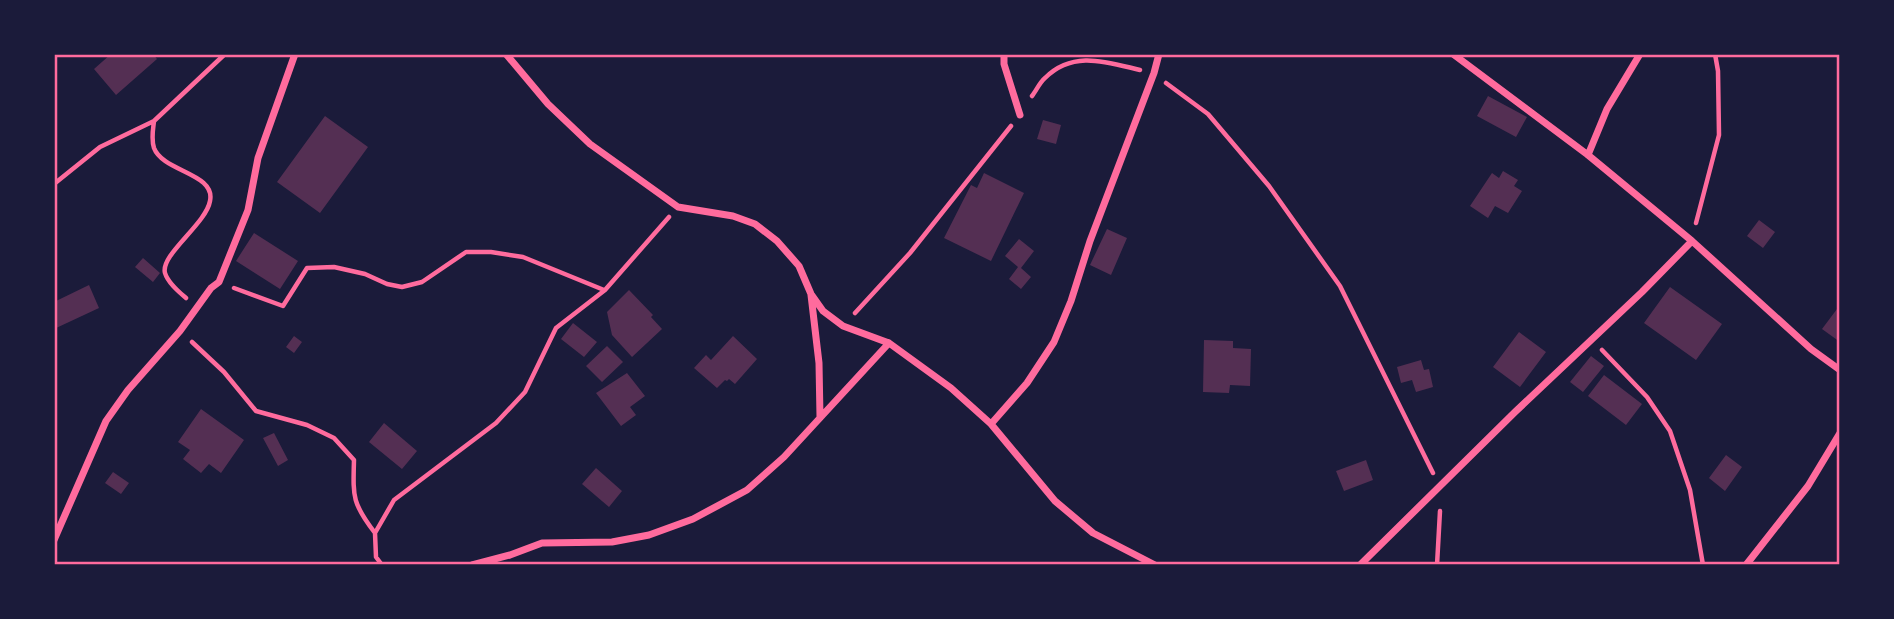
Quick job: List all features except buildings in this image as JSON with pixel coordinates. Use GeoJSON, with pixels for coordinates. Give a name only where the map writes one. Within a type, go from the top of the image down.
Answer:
{"type":"FeatureCollection","features":[{"type":"Feature","properties":{"kind":"street"},"geometry":{"type":"LineString","coordinates":[[54,540],[106,421],[128,390],[180,331],[211,288],[219,282],[248,210],[258,158],[295,54]]}},
{"type":"Feature","properties":{"kind":"street"},"geometry":{"type":"LineString","coordinates":[[506,54],[548,104],[590,144],[678,207],[733,216],[755,224],[777,241],[799,266],[810,294],[819,363],[820,417]]}},
{"type":"Feature","properties":{"kind":"street"},"geometry":{"type":"LineString","coordinates":[[1004,54],[1004,64],[1020,115]]}},
{"type":"Feature","properties":{"kind":"street"},"geometry":{"type":"LineString","coordinates":[[991,424],[1027,383],[1054,342],[1159,54]]}},
{"type":"Feature","properties":{"kind":"street"},"geometry":{"type":"LineString","coordinates":[[1453,54],[1588,155],[1692,241],[1811,349],[1840,370]]}},
{"type":"Feature","properties":{"kind":"street"},"geometry":{"type":"LineString","coordinates":[[1588,155],[1607,109],[1640,54]]}},
{"type":"Feature","properties":{"kind":"street"},"geometry":{"type":"LineString","coordinates":[[1360,565],[1516,412],[1593,341],[1692,241]]}},
{"type":"Feature","properties":{"kind":"street"},"geometry":{"type":"LineString","coordinates":[[810,294],[823,311],[843,327],[889,343],[951,388],[991,424],[1055,501],[1093,533],[1155,565]]}},
{"type":"Feature","properties":{"kind":"street"},"geometry":{"type":"LineString","coordinates":[[472,565],[542,543],[612,542],[649,535],[693,519],[747,490],[784,457],[889,343]]}},
{"type":"Feature","properties":{"kind":"street"},"geometry":{"type":"LineString","coordinates":[[1746,565],[1808,486],[1840,433]]}},
{"type":"Feature","properties":{"kind":"path"},"geometry":{"type":"LineString","coordinates":[[54,184],[100,147],[154,121],[225,54]]}},
{"type":"Feature","properties":{"kind":"path"},"geometry":{"type":"LineString","coordinates":[[1692,241],[1719,135],[1718,71],[1715,54]]}},
{"type":"Feature","properties":{"kind":"path"},"geometry":{"type":"LineString","coordinates":[[843,327],[910,253],[1020,115],[1045,78],[1073,60],[1105,61],[1154,73],[1208,114],[1269,186],[1340,286],[1393,397],[1441,487],[1437,565]]}},
{"type":"Feature","properties":{"kind":"path"},"geometry":{"type":"LineString","coordinates":[[154,121],[152,140],[160,157],[204,182],[209,190],[211,199],[207,211],[183,243],[168,256],[164,267],[165,275],[173,286],[197,309]]}},
{"type":"Feature","properties":{"kind":"path"},"geometry":{"type":"LineString","coordinates":[[382,565],[376,557],[375,533],[394,500],[496,423],[525,392],[555,328],[605,290],[678,207]]}},
{"type":"Feature","properties":{"kind":"path"},"geometry":{"type":"LineString","coordinates":[[219,282],[284,306],[307,268],[334,267],[402,287],[422,282],[466,251],[523,257],[605,290]]}},
{"type":"Feature","properties":{"kind":"path"},"geometry":{"type":"LineString","coordinates":[[180,331],[224,372],[256,411],[307,425],[334,438],[354,460],[353,497],[359,513],[375,533]]}},
{"type":"Feature","properties":{"kind":"path"},"geometry":{"type":"LineString","coordinates":[[1593,341],[1647,397],[1670,431],[1690,490],[1703,565]]}}]}
